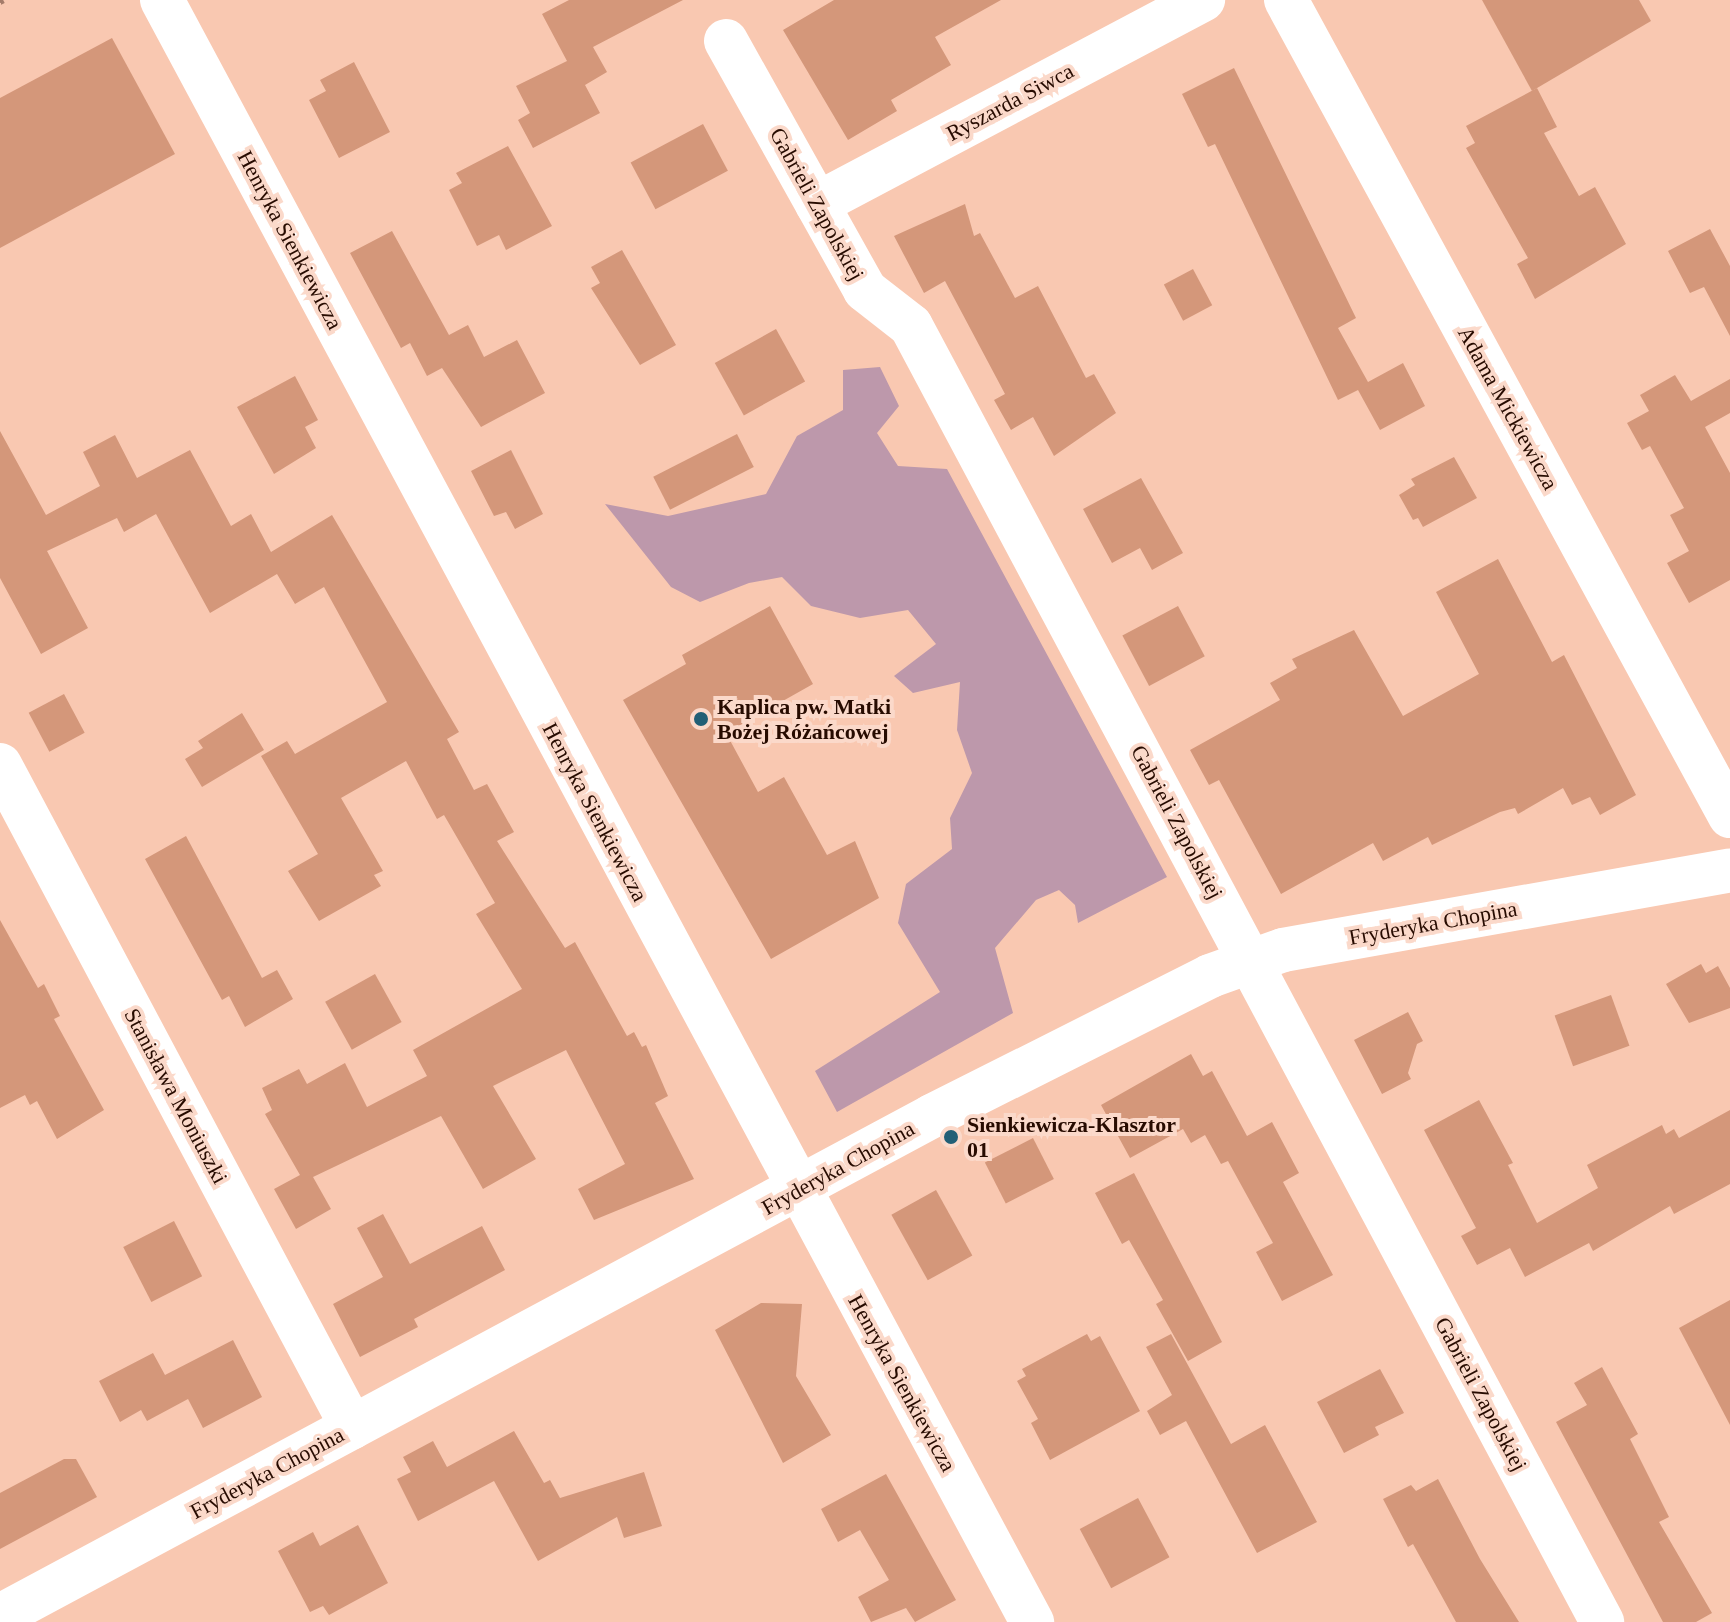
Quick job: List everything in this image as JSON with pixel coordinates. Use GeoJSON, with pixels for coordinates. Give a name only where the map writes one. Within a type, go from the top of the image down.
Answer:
{"type":"FeatureCollection","features":[{"type":"Feature","properties":{"kind":"street","name":"Henryka Sienkiewicza"},"geometry":{"type":"LineString","coordinates":[[162,0],[797,1191],[1032,1622]]}},
{"type":"Feature","properties":{"kind":"street","name":"Ryszarda Siwca"},"geometry":{"type":"LineString","coordinates":[[817,204],[1203,0]]}},
{"type":"Feature","properties":{"kind":"street","name":"Adama Mickiewicza"},"geometry":{"type":"LineString","coordinates":[[1286,0],[1730,816]]}},
{"type":"Feature","properties":{"kind":"street","name":"Gabrieli Zapolskiej"},"geometry":{"type":"LineString","coordinates":[[726,41],[865,290],[911,326],[1602,1622]]}},
{"type":"Feature","properties":{"kind":"street","name":"Stanisława Moniuszki"},"geometry":{"type":"LineString","coordinates":[[0,765],[352,1427]]}},
{"type":"Feature","properties":{"kind":"street","name":"Fryderyka Chopina"},"geometry":{"type":"LineString","coordinates":[[0,1616],[932,1116],[1251,960],[1730,870]]}},
{"type":"Feature","properties":{"kind":"shaded area"},"geometry":{"type":"Polygon","coordinates":[[[880,367],[899,406],[877,433],[898,466],[947,469],[1167,877],[1078,923],[1075,905],[1059,890],[1036,900],[995,948],[1013,1013],[837,1112],[815,1071],[940,992],[898,923],[906,884],[952,849],[950,818],[972,773],[957,730],[960,682],[913,693],[894,676],[936,644],[908,610],[860,618],[811,606],[782,577],[749,583],[700,602],[671,587],[605,504],[668,516],[766,494],[797,436],[843,410],[843,370],[880,367]]]}},
{"type":"Feature","properties":{"kind":"building"},"geometry":{"type":"Polygon","coordinates":[[[569,0],[683,0],[593,47],[607,72],[585,85],[600,113],[533,148],[518,120],[530,113],[516,86],[567,61],[542,14],[569,0]]]}},
{"type":"Feature","properties":{"kind":"building"},"geometry":{"type":"Polygon","coordinates":[[[834,0],[1001,0],[935,37],[951,65],[891,100],[897,111],[848,140],[783,30],[834,0]]]}},
{"type":"Feature","properties":{"kind":"building"},"geometry":{"type":"Polygon","coordinates":[[[1482,0],[1639,0],[1651,21],[1532,91],[1482,0]]]}},
{"type":"Feature","properties":{"kind":"building"},"geometry":{"type":"Polygon","coordinates":[[[112,38],[175,154],[0,248],[0,98],[112,38]]]}},
{"type":"Feature","properties":{"kind":"building"},"geometry":{"type":"Polygon","coordinates":[[[354,62],[390,132],[339,158],[309,100],[326,91],[320,80],[354,62]]]}},
{"type":"Feature","properties":{"kind":"building"},"geometry":{"type":"Polygon","coordinates":[[[1234,68],[1356,318],[1338,328],[1368,382],[1403,363],[1425,406],[1380,430],[1358,390],[1338,400],[1215,144],[1208,147],[1182,94],[1234,68]]]}},
{"type":"Feature","properties":{"kind":"building"},"geometry":{"type":"Polygon","coordinates":[[[1537,88],[1557,127],[1544,133],[1579,196],[1595,187],[1626,244],[1535,299],[1517,264],[1528,258],[1466,148],[1475,143],[1466,126],[1537,88]]]}},
{"type":"Feature","properties":{"kind":"building"},"geometry":{"type":"Polygon","coordinates":[[[703,124],[728,171],[655,209],[631,162],[703,124]]]}},
{"type":"Feature","properties":{"kind":"building"},"geometry":{"type":"Polygon","coordinates":[[[508,146],[552,226],[506,250],[499,235],[477,246],[449,190],[462,183],[456,173],[508,146]]]}},
{"type":"Feature","properties":{"kind":"building"},"geometry":{"type":"Polygon","coordinates":[[[965,204],[974,236],[980,233],[1015,298],[1038,286],[1086,378],[1094,374],[1116,413],[1054,456],[1033,417],[1011,430],[994,400],[1005,394],[945,281],[924,293],[894,236],[965,204]]]}},
{"type":"Feature","properties":{"kind":"building"},"geometry":{"type":"Polygon","coordinates":[[[1710,229],[1730,266],[1730,336],[1704,287],[1690,293],[1668,251],[1710,229]]]}},
{"type":"Feature","properties":{"kind":"building"},"geometry":{"type":"Polygon","coordinates":[[[392,231],[449,335],[468,325],[484,357],[517,340],[545,393],[481,427],[442,368],[427,376],[410,343],[401,348],[350,253],[392,231]]]}},
{"type":"Feature","properties":{"kind":"building"},"geometry":{"type":"Polygon","coordinates":[[[622,250],[676,345],[640,365],[591,288],[600,283],[591,267],[622,250]]]}},
{"type":"Feature","properties":{"kind":"building"},"geometry":{"type":"Polygon","coordinates":[[[1193,269],[1212,305],[1183,321],[1164,284],[1193,269]]]}},
{"type":"Feature","properties":{"kind":"building"},"geometry":{"type":"Polygon","coordinates":[[[776,329],[805,381],[744,415],[715,363],[776,329]]]}},
{"type":"Feature","properties":{"kind":"building"},"geometry":{"type":"Polygon","coordinates":[[[1675,375],[1691,401],[1730,379],[1730,413],[1705,427],[1730,473],[1730,580],[1689,603],[1667,563],[1689,551],[1670,515],[1684,508],[1650,446],[1642,450],[1627,423],[1649,411],[1640,395],[1675,375]]]}},
{"type":"Feature","properties":{"kind":"building"},"geometry":{"type":"Polygon","coordinates":[[[295,376],[318,420],[305,427],[316,448],[274,474],[237,407],[295,376]]]}},
{"type":"Feature","properties":{"kind":"building"},"geometry":{"type":"Polygon","coordinates":[[[0,431],[46,515],[100,486],[83,452],[115,435],[137,478],[190,450],[231,526],[251,514],[271,552],[332,515],[459,732],[447,739],[474,790],[487,784],[514,832],[497,841],[565,948],[575,942],[627,1036],[634,1032],[642,1047],[646,1045],[668,1096],[655,1103],[694,1179],[594,1220],[578,1189],[625,1164],[566,1050],[493,1086],[536,1159],[483,1189],[441,1116],[313,1177],[331,1209],[296,1229],[274,1189],[300,1175],[265,1114],[272,1110],[262,1088],[299,1069],[307,1084],[345,1063],[367,1107],[427,1076],[413,1050],[522,989],[476,914],[495,903],[444,815],[437,819],[406,761],[341,798],[383,871],[374,875],[381,886],[319,921],[288,871],[318,854],[261,756],[287,741],[295,754],[387,702],[324,587],[295,604],[277,574],[210,613],[156,514],[124,532],[117,518],[47,551],[88,628],[41,654],[0,578],[0,431]]]}},
{"type":"Feature","properties":{"kind":"building"},"geometry":{"type":"Polygon","coordinates":[[[737,434],[754,467],[670,510],[653,477],[737,434]]]}},
{"type":"Feature","properties":{"kind":"building"},"geometry":{"type":"Polygon","coordinates":[[[511,450],[543,514],[515,529],[506,512],[494,516],[471,471],[511,450]]]}},
{"type":"Feature","properties":{"kind":"building"},"geometry":{"type":"Polygon","coordinates":[[[1454,457],[1477,498],[1423,527],[1418,518],[1413,520],[1399,495],[1415,485],[1411,479],[1454,457]]]}},
{"type":"Feature","properties":{"kind":"building"},"geometry":{"type":"Polygon","coordinates":[[[1141,478],[1183,553],[1152,570],[1140,548],[1112,563],[1083,509],[1141,478]]]}},
{"type":"Feature","properties":{"kind":"building"},"geometry":{"type":"Polygon","coordinates":[[[1498,559],[1552,662],[1564,655],[1636,795],[1600,815],[1590,797],[1572,805],[1563,788],[1518,814],[1515,808],[1500,812],[1432,845],[1428,837],[1383,861],[1373,843],[1281,894],[1219,780],[1209,785],[1190,750],[1280,700],[1270,683],[1297,668],[1292,659],[1354,630],[1403,716],[1479,674],[1436,592],[1498,559]]]}},
{"type":"Feature","properties":{"kind":"building"},"geometry":{"type":"Polygon","coordinates":[[[770,606],[813,684],[726,733],[758,792],[784,777],[827,855],[855,841],[879,898],[771,959],[623,700],[686,664],[682,655],[770,606]]]}},
{"type":"Feature","properties":{"kind":"building"},"geometry":{"type":"Polygon","coordinates":[[[1178,606],[1205,656],[1149,686],[1122,636],[1178,606]]]}},
{"type":"Feature","properties":{"kind":"building"},"geometry":{"type":"Polygon","coordinates":[[[64,694],[85,733],[49,752],[29,713],[64,694]]]}},
{"type":"Feature","properties":{"kind":"building"},"geometry":{"type":"Polygon","coordinates":[[[242,713],[264,750],[202,787],[185,759],[203,748],[198,741],[242,713]]]}},
{"type":"Feature","properties":{"kind":"building"},"geometry":{"type":"Polygon","coordinates":[[[186,836],[262,978],[277,970],[293,999],[245,1027],[229,996],[222,1000],[145,859],[186,836]]]}},
{"type":"Feature","properties":{"kind":"building"},"geometry":{"type":"Polygon","coordinates":[[[0,920],[38,988],[44,984],[60,1016],[54,1019],[104,1110],[57,1139],[37,1101],[30,1105],[25,1095],[0,1108],[0,920]]]}},
{"type":"Feature","properties":{"kind":"building"},"geometry":{"type":"Polygon","coordinates":[[[1701,964],[1706,973],[1718,966],[1730,988],[1730,1008],[1689,1023],[1666,984],[1701,964]]]}},
{"type":"Feature","properties":{"kind":"building"},"geometry":{"type":"Polygon","coordinates":[[[375,974],[402,1022],[352,1050],[325,1002],[375,974]]]}},
{"type":"Feature","properties":{"kind":"building"},"geometry":{"type":"Polygon","coordinates":[[[1611,995],[1629,1046],[1573,1066],[1555,1016],[1611,995]]]}},
{"type":"Feature","properties":{"kind":"building"},"geometry":{"type":"Polygon","coordinates":[[[1408,1012],[1423,1041],[1417,1044],[1408,1073],[1411,1079],[1382,1094],[1354,1040],[1408,1012]]]}},
{"type":"Feature","properties":{"kind":"building"},"geometry":{"type":"Polygon","coordinates":[[[1191,1054],[1203,1076],[1212,1071],[1247,1136],[1272,1122],[1299,1173],[1283,1182],[1333,1275],[1282,1301],[1256,1252],[1273,1243],[1228,1161],[1221,1164],[1205,1135],[1191,1143],[1183,1129],[1130,1158],[1101,1105],[1191,1054]]]}},
{"type":"Feature","properties":{"kind":"building"},"geometry":{"type":"Polygon","coordinates":[[[1479,1100],[1513,1163],[1508,1165],[1537,1223],[1598,1188],[1587,1165],[1662,1125],[1666,1134],[1674,1129],[1679,1138],[1730,1110],[1730,1184],[1674,1214],[1670,1206],[1593,1251],[1589,1243],[1525,1277],[1510,1248],[1477,1265],[1461,1236],[1476,1228],[1424,1130],[1479,1100]]]}},
{"type":"Feature","properties":{"kind":"building"},"geometry":{"type":"Polygon","coordinates":[[[1033,1138],[1054,1179],[1006,1204],[985,1163],[1033,1138]]]}},
{"type":"Feature","properties":{"kind":"building"},"geometry":{"type":"Polygon","coordinates":[[[1134,1173],[1222,1342],[1188,1361],[1156,1304],[1163,1300],[1129,1240],[1122,1244],[1095,1193],[1134,1173]]]}},
{"type":"Feature","properties":{"kind":"building"},"geometry":{"type":"Polygon","coordinates":[[[936,1190],[972,1256],[928,1280],[891,1215],[936,1190]]]}},
{"type":"Feature","properties":{"kind":"building"},"geometry":{"type":"Polygon","coordinates":[[[383,1214],[410,1264],[482,1226],[505,1270],[414,1319],[418,1327],[360,1357],[333,1304],[383,1277],[357,1228],[383,1214]]]}},
{"type":"Feature","properties":{"kind":"building"},"geometry":{"type":"Polygon","coordinates":[[[174,1221],[202,1276],[151,1302],[123,1247],[174,1221]]]}},
{"type":"Feature","properties":{"kind":"building"},"geometry":{"type":"Polygon","coordinates":[[[1730,1300],[1730,1425],[1679,1328],[1730,1300]]]}},
{"type":"Feature","properties":{"kind":"building"},"geometry":{"type":"Polygon","coordinates":[[[761,1303],[802,1304],[796,1376],[831,1435],[783,1463],[715,1330],[761,1303]]]}},
{"type":"Feature","properties":{"kind":"building"},"geometry":{"type":"Polygon","coordinates":[[[1087,1334],[1091,1341],[1100,1336],[1140,1411],[1050,1460],[1031,1423],[1038,1419],[1017,1381],[1026,1376],[1022,1369],[1087,1334]]]}},
{"type":"Feature","properties":{"kind":"building"},"geometry":{"type":"Polygon","coordinates":[[[1171,1334],[1231,1444],[1265,1425],[1317,1522],[1257,1553],[1186,1421],[1160,1435],[1147,1411],[1172,1395],[1146,1347],[1171,1334]]]}},
{"type":"Feature","properties":{"kind":"building"},"geometry":{"type":"Polygon","coordinates":[[[233,1340],[262,1397],[203,1428],[188,1399],[147,1421],[141,1410],[120,1422],[99,1381],[153,1353],[165,1375],[233,1340]]]}},
{"type":"Feature","properties":{"kind":"building"},"geometry":{"type":"Polygon","coordinates":[[[1602,1367],[1638,1434],[1630,1439],[1669,1517],[1659,1522],[1712,1613],[1696,1622],[1663,1622],[1556,1422],[1587,1405],[1574,1383],[1602,1367]]]}},
{"type":"Feature","properties":{"kind":"building"},"geometry":{"type":"Polygon","coordinates":[[[1380,1369],[1404,1413],[1375,1427],[1379,1435],[1344,1453],[1317,1402],[1380,1369]]]}},
{"type":"Feature","properties":{"kind":"building"},"geometry":{"type":"Polygon","coordinates":[[[514,1431],[544,1483],[550,1480],[560,1498],[644,1472],[662,1526],[624,1538],[617,1517],[538,1561],[494,1481],[418,1521],[397,1479],[411,1472],[403,1457],[433,1441],[447,1467],[514,1431]]]}},
{"type":"Feature","properties":{"kind":"building"},"geometry":{"type":"Polygon","coordinates":[[[64,1459],[76,1459],[97,1497],[0,1549],[0,1493],[64,1459]]]}},
{"type":"Feature","properties":{"kind":"building"},"geometry":{"type":"Polygon","coordinates":[[[886,1474],[956,1600],[915,1622],[906,1608],[871,1622],[858,1597],[889,1580],[860,1530],[838,1542],[821,1509],[886,1474]]]}},
{"type":"Feature","properties":{"kind":"building"},"geometry":{"type":"Polygon","coordinates":[[[1438,1479],[1480,1559],[1519,1622],[1456,1622],[1413,1544],[1408,1547],[1383,1499],[1411,1485],[1416,1491],[1438,1479]]]}},
{"type":"Feature","properties":{"kind":"building"},"geometry":{"type":"Polygon","coordinates":[[[1138,1498],[1169,1557],[1111,1588],[1080,1529],[1138,1498]]]}},
{"type":"Feature","properties":{"kind":"building"},"geometry":{"type":"Polygon","coordinates":[[[358,1525],[388,1583],[329,1615],[323,1606],[310,1612],[278,1551],[313,1532],[320,1546],[358,1525]]]}},
{"type":"Feature","properties":{"kind":"place","name":"Kaplica pw. Matki Bożej Różańcowej"},"geometry":{"type":"Point","coordinates":[701,719]}},
{"type":"Feature","properties":{"kind":"place","name":"Sienkiewicza-Klasztor 01"},"geometry":{"type":"Point","coordinates":[951,1137]}}]}
